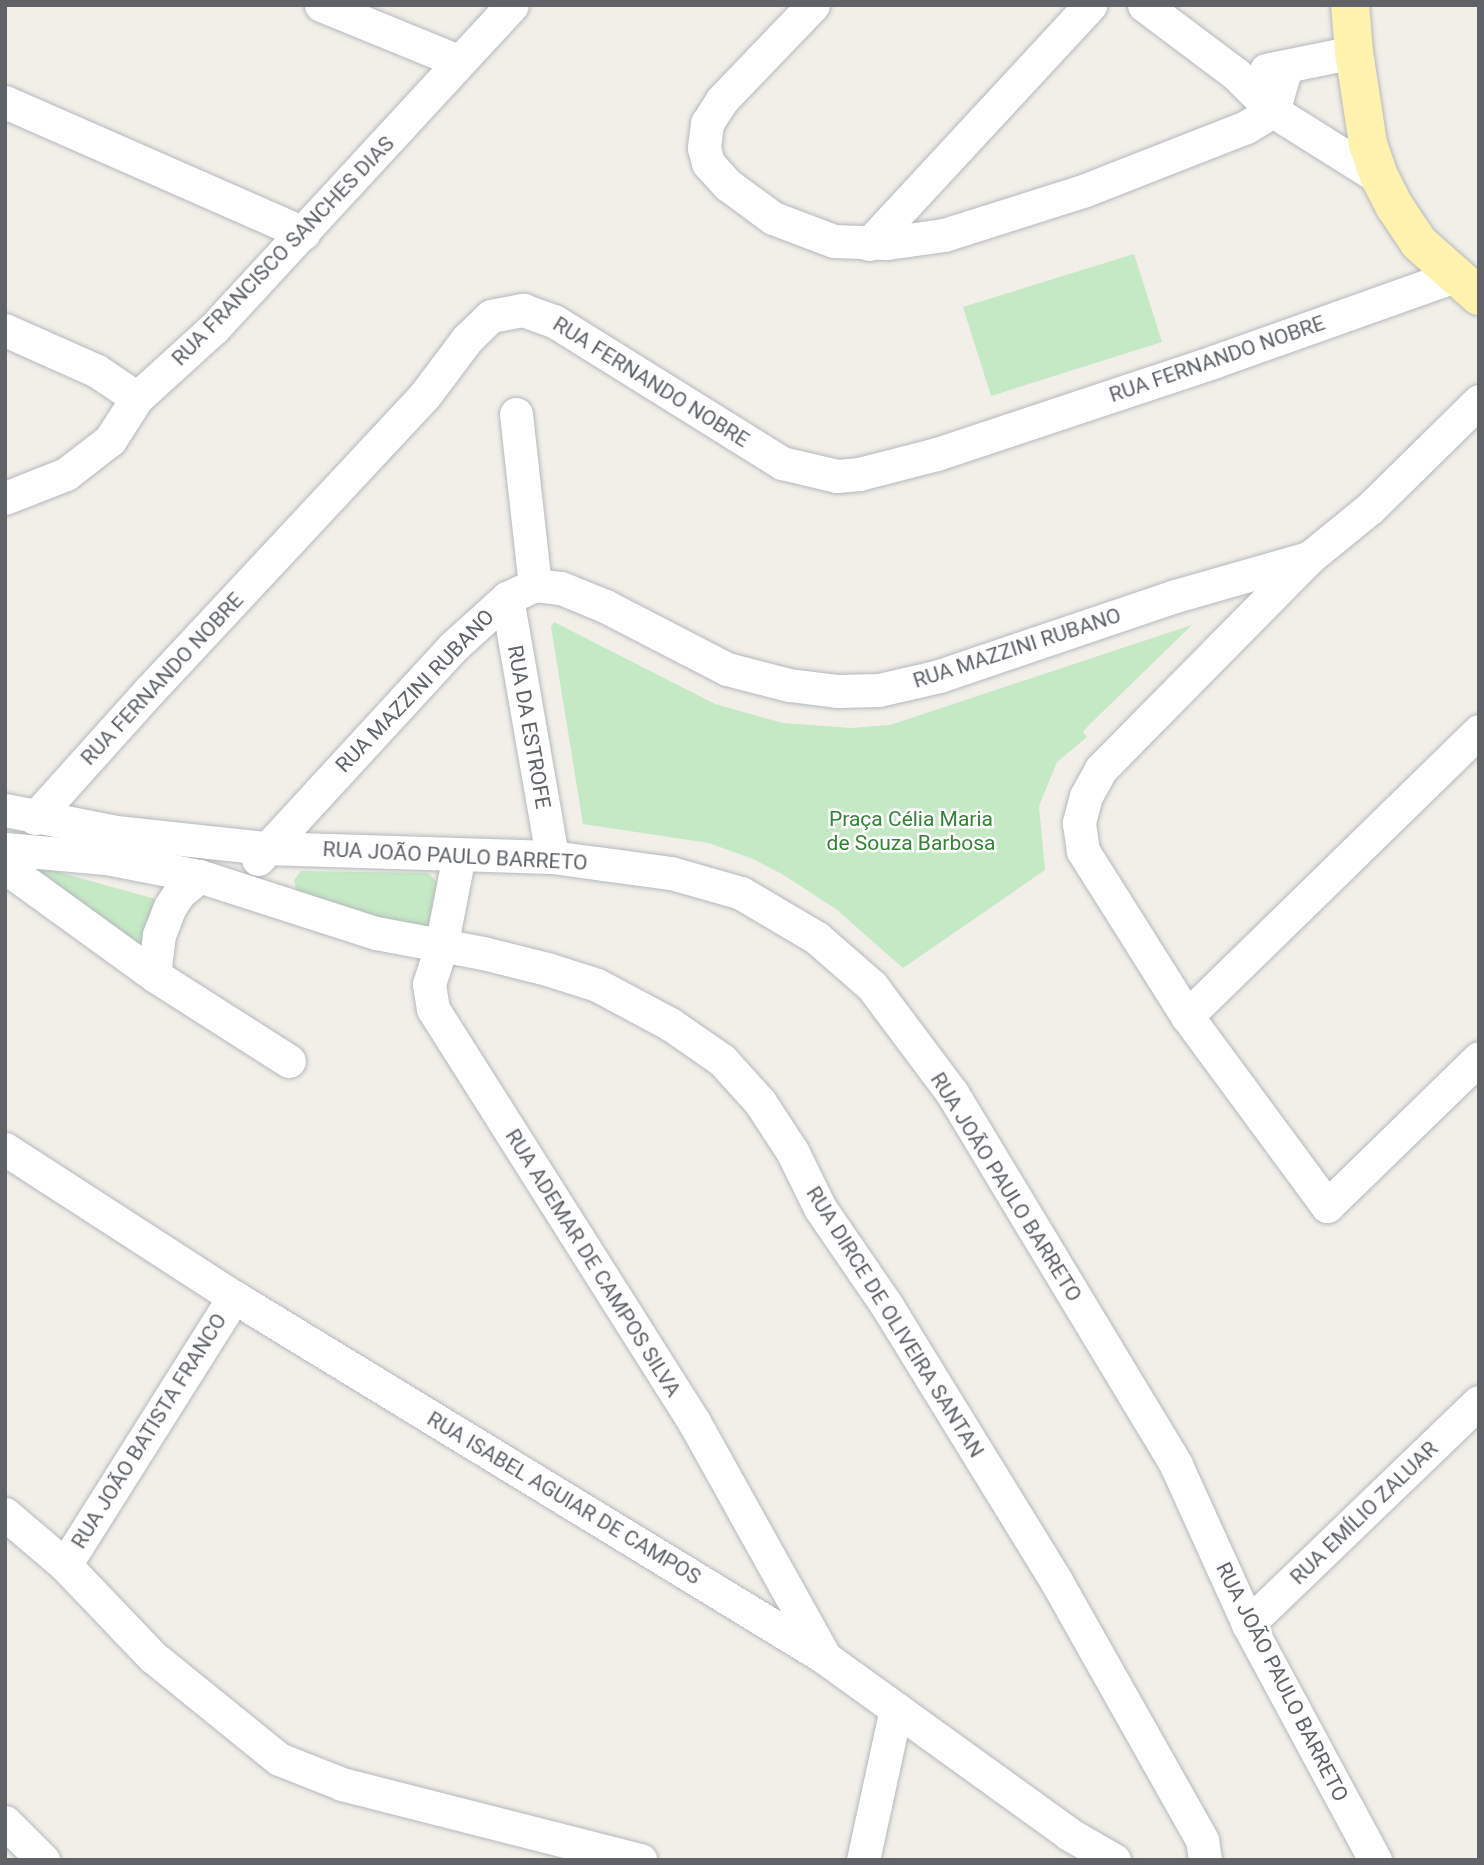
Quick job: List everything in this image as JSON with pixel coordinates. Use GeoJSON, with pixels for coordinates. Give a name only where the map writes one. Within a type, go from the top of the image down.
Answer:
{"type":"FeatureCollection","features":[{"type":"Feature","properties":{"kind":"main road"},"geometry":{"type":"LineString","coordinates":[[1350,5],[1368,144],[1380,178],[1419,243],[1466,286]]}},
{"type":"Feature","properties":{"kind":"street"},"geometry":{"type":"LineString","coordinates":[[321,5],[458,61]]}},
{"type":"Feature","properties":{"kind":"street","name":"RUA FRANCISCO SANCHES DIAS"},"geometry":{"type":"LineString","coordinates":[[5,498],[66,474],[110,440],[137,398],[214,328],[512,5]]}},
{"type":"Feature","properties":{"kind":"street"},"geometry":{"type":"LineString","coordinates":[[813,5],[722,100],[707,123],[704,148],[708,163],[717,176],[774,218],[834,242],[869,244],[944,235],[1083,191],[1246,127],[1273,111],[1286,67]]}},
{"type":"Feature","properties":{"kind":"street"},"geometry":{"type":"LineString","coordinates":[[869,244],[1090,5]]}},
{"type":"Feature","properties":{"kind":"street"},"geometry":{"type":"LineString","coordinates":[[1144,5],[1236,74],[1273,111],[1380,178]]}},
{"type":"Feature","properties":{"kind":"street"},"geometry":{"type":"LineString","coordinates":[[1236,74],[1286,67],[1354,52]]}},
{"type":"Feature","properties":{"kind":"street"},"geometry":{"type":"LineString","coordinates":[[5,102],[303,233]]}},
{"type":"Feature","properties":{"kind":"street","name":"RUA FERNANDO NOBRE"},"geometry":{"type":"LineString","coordinates":[[20,814],[425,395],[467,339],[491,316],[523,310],[554,321],[782,463],[837,476],[859,474],[936,454],[1213,362],[1466,286]]}},
{"type":"Feature","properties":{"kind":"street"},"geometry":{"type":"LineString","coordinates":[[5,330],[97,371],[137,398]]}},
{"type":"Feature","properties":{"kind":"street"},"geometry":{"type":"LineString","coordinates":[[1479,401],[1369,509],[1310,557],[1101,769],[1086,796],[1079,823],[1083,851],[1187,1016],[1327,1206],[1479,1058]]}},
{"type":"Feature","properties":{"kind":"street","name":"RUA DA ESTROFE"},"geometry":{"type":"LineString","coordinates":[[516,414],[521,592],[552,857]]}},
{"type":"Feature","properties":{"kind":"street","name":"RUA MAZZINI RUBANO"},"geometry":{"type":"LineString","coordinates":[[237,888],[266,848],[454,646],[521,592],[562,588],[595,601],[727,670],[789,685],[837,691],[879,690],[939,676],[1175,596],[1310,557]]}},
{"type":"Feature","properties":{"kind":"street"},"geometry":{"type":"LineString","coordinates":[[1187,1016],[1479,731]]}},
{"type":"Feature","properties":{"kind":"street","name":"RUA JOÃO PAULO BARRETO"},"geometry":{"type":"LineString","coordinates":[[20,814],[116,832],[266,848],[552,857],[671,873],[741,893],[817,938],[872,986],[952,1093],[1176,1465],[1248,1624],[1375,1860]]}},
{"type":"Feature","properties":{"kind":"street"},"geometry":{"type":"LineString","coordinates":[[5,849],[106,858],[199,876],[376,933],[441,947]]}},
{"type":"Feature","properties":{"kind":"street","name":"RUA ADEMAR DE CAMPOS SILVA"},"geometry":{"type":"LineString","coordinates":[[459,855],[441,947],[429,984],[433,1009],[694,1422],[824,1657]]}},
{"type":"Feature","properties":{"kind":"street"},"geometry":{"type":"LineString","coordinates":[[5,867],[154,975],[289,1061]]}},
{"type":"Feature","properties":{"kind":"street"},"geometry":{"type":"LineString","coordinates":[[154,975],[159,935],[170,907],[179,893],[199,876]]}},
{"type":"Feature","properties":{"kind":"street","name":"RUA DIRCE DE OLIVEIRA SANTAN"},"geometry":{"type":"LineString","coordinates":[[441,947],[483,953],[597,985],[670,1024],[722,1060],[760,1102],[792,1151],[820,1208],[887,1306],[1055,1580],[1202,1840],[1205,1860]]}},
{"type":"Feature","properties":{"kind":"street","name":"RUA ISABEL AGUIAR DE CAMPOS"},"geometry":{"type":"LineString","coordinates":[[5,1149],[234,1297],[824,1657],[896,1709],[1067,1847],[1114,1860]]}},
{"type":"Feature","properties":{"kind":"street","name":"RUA JOÃO BATISTA FRANCO"},"geometry":{"type":"LineString","coordinates":[[65,1565],[94,1514],[234,1297]]}},
{"type":"Feature","properties":{"kind":"street","name":"RUA EMÍLIO ZALUAR"},"geometry":{"type":"LineString","coordinates":[[1248,1624],[1479,1402]]}},
{"type":"Feature","properties":{"kind":"street"},"geometry":{"type":"LineString","coordinates":[[5,1514],[65,1565],[153,1657],[279,1759],[342,1784],[640,1860]]}},
{"type":"Feature","properties":{"kind":"street"},"geometry":{"type":"LineString","coordinates":[[863,1860],[896,1709]]}},
{"type":"Feature","properties":{"kind":"street"},"geometry":{"type":"LineString","coordinates":[[5,1822],[43,1860]]}},
{"type":"Feature","properties":{"kind":"green space"},"geometry":{"type":"Polygon","coordinates":[[[1134,254],[1162,342],[991,396],[963,307],[1134,254]]]}},
{"type":"Feature","properties":{"kind":"green space","name":"Praça Célia Maria de Souza Barbosa"},"geometry":{"type":"Polygon","coordinates":[[[554,622],[715,704],[783,723],[851,728],[890,725],[1192,625],[1088,726],[1083,732],[1087,737],[1057,762],[1039,806],[1045,870],[903,968],[836,909],[782,874],[753,859],[709,843],[583,824],[552,633],[551,626],[554,622]]]}},
{"type":"Feature","properties":{"kind":"green space"},"geometry":{"type":"Polygon","coordinates":[[[29,864],[159,900],[138,953],[29,864]]]}},
{"type":"Feature","properties":{"kind":"green space"},"geometry":{"type":"Polygon","coordinates":[[[301,871],[428,873],[437,882],[443,899],[424,935],[297,894],[294,880],[301,871]]]}}]}
